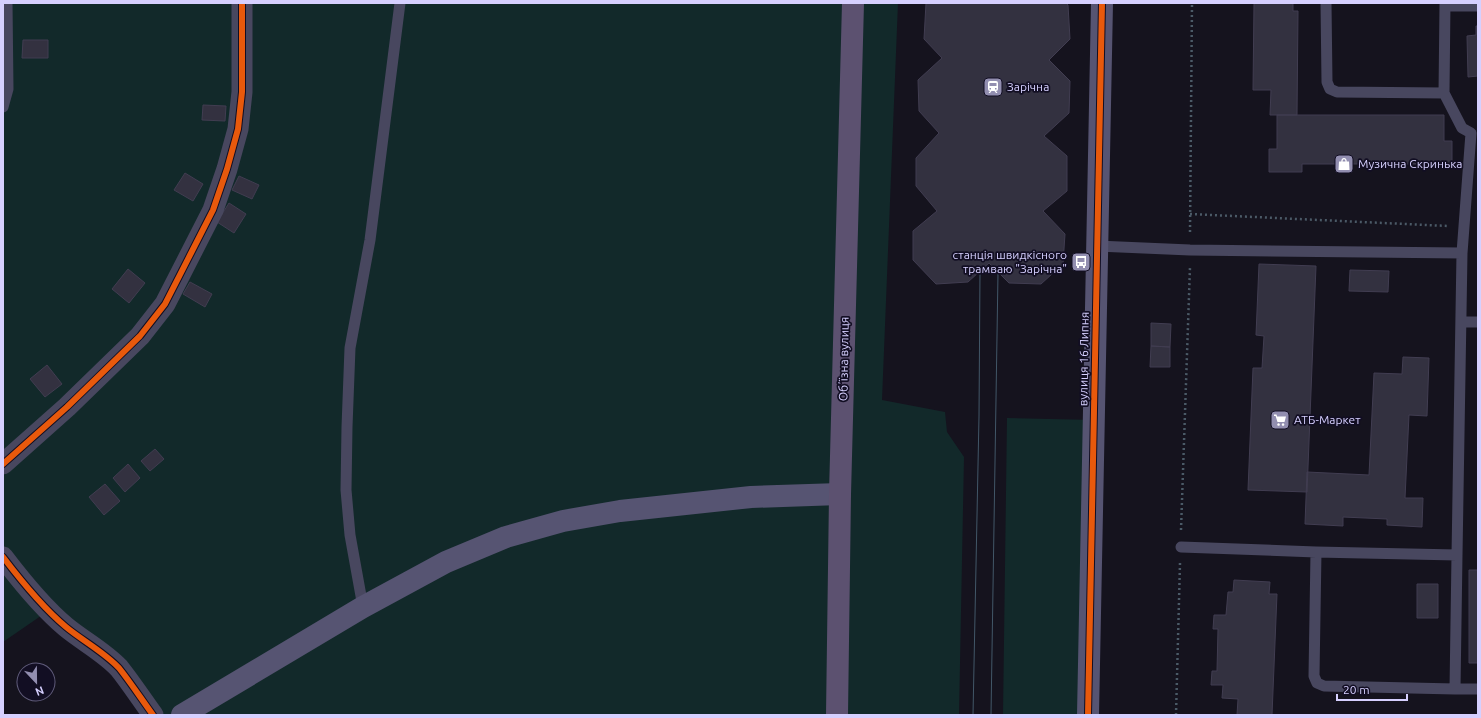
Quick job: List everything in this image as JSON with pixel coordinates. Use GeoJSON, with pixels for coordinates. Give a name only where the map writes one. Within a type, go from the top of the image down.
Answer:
{"type":"FeatureCollection","features":[{"type":"Feature","properties":{"kind":"main road","name":"Обʼїзна вулиця"},"geometry":{"type":"LineString","coordinates":[[837,715],[840,494],[853,3]]}},
{"type":"Feature","properties":{"kind":"street"},"geometry":{"type":"LineString","coordinates":[[3,464],[67,407],[140,336],[165,304],[213,210],[227,169],[238,129],[242,92],[242,3]]}},
{"type":"Feature","properties":{"kind":"street","name":"вулиця 16 Липня"},"geometry":{"type":"LineString","coordinates":[[1088,715],[1102,3]]}},
{"type":"Feature","properties":{"kind":"street"},"geometry":{"type":"LineString","coordinates":[[182,715],[363,607],[446,562],[506,537],[563,522],[620,511],[665,505],[751,497],[840,494]]}},
{"type":"Feature","properties":{"kind":"street"},"geometry":{"type":"LineString","coordinates":[[3,557],[21,581],[48,611],[118,668],[153,715]]}},
{"type":"Feature","properties":{"kind":"lane"},"geometry":{"type":"LineString","coordinates":[[3,107],[8,88],[7,3]]}},
{"type":"Feature","properties":{"kind":"lane"},"geometry":{"type":"LineString","coordinates":[[363,607],[350,535],[346,490],[350,348],[370,240],[400,3]]}},
{"type":"Feature","properties":{"kind":"lane"},"geometry":{"type":"LineString","coordinates":[[1326,3],[1327,82],[1330,89],[1338,92],[1444,93]]}},
{"type":"Feature","properties":{"kind":"lane"},"geometry":{"type":"LineString","coordinates":[[1455,689],[1462,253],[1474,133],[1462,128],[1444,93],[1445,5],[1478,6]]}},
{"type":"Feature","properties":{"kind":"lane"},"geometry":{"type":"LineString","coordinates":[[1097,246],[1190,250],[1462,253]]}},
{"type":"Feature","properties":{"kind":"lane"},"geometry":{"type":"LineString","coordinates":[[1461,322],[1478,322]]}},
{"type":"Feature","properties":{"kind":"lane"},"geometry":{"type":"LineString","coordinates":[[1181,547],[1457,555]]}},
{"type":"Feature","properties":{"kind":"lane"},"geometry":{"type":"LineString","coordinates":[[1316,552],[1314,676],[1317,683],[1324,686],[1478,689]]}},
{"type":"Feature","properties":{"kind":"path"},"geometry":{"type":"LineString","coordinates":[[1176,715],[1190,250],[1192,3]]}},
{"type":"Feature","properties":{"kind":"path"},"geometry":{"type":"LineString","coordinates":[[1190,214],[1464,227]]}},
{"type":"Feature","properties":{"kind":"green space"},"geometry":{"type":"Polygon","coordinates":[[[3,3],[898,3],[882,400],[945,412],[947,432],[964,457],[959,715],[153,715],[48,611],[3,642],[3,3]]]}},
{"type":"Feature","properties":{"kind":"green space"},"geometry":{"type":"Polygon","coordinates":[[[1007,418],[1094,420],[1088,715],[1003,715],[1007,418]]]}},
{"type":"Feature","properties":{"kind":"building"},"geometry":{"type":"Polygon","coordinates":[[[926,3],[1066,3],[1068,5],[1070,39],[1049,60],[1070,81],[1069,113],[1044,136],[1067,156],[1067,191],[1043,211],[1065,234],[1063,264],[1041,284],[1009,283],[989,263],[968,282],[936,284],[913,260],[913,231],[937,211],[916,186],[916,158],[939,133],[919,111],[918,80],[942,58],[924,39],[926,3]]]}},
{"type":"Feature","properties":{"kind":"building"},"geometry":{"type":"Polygon","coordinates":[[[1254,3],[1293,3],[1293,11],[1298,11],[1297,115],[1270,115],[1271,90],[1253,90],[1254,3]]]}},
{"type":"Feature","properties":{"kind":"building"},"geometry":{"type":"Polygon","coordinates":[[[1476,26],[1478,26],[1478,76],[1468,77],[1467,36],[1476,35],[1476,26]]]}},
{"type":"Feature","properties":{"kind":"building"},"geometry":{"type":"Polygon","coordinates":[[[23,40],[48,40],[48,58],[22,58],[23,40]]]}},
{"type":"Feature","properties":{"kind":"building"},"geometry":{"type":"Polygon","coordinates":[[[203,105],[226,106],[225,121],[202,120],[203,105]]]}},
{"type":"Feature","properties":{"kind":"building"},"geometry":{"type":"Polygon","coordinates":[[[1277,115],[1444,115],[1444,141],[1452,141],[1452,164],[1302,164],[1302,172],[1269,172],[1269,149],[1277,149],[1277,115]]]}},
{"type":"Feature","properties":{"kind":"building"},"geometry":{"type":"Polygon","coordinates":[[[185,173],[203,184],[193,201],[174,190],[185,173]]]}},
{"type":"Feature","properties":{"kind":"building"},"geometry":{"type":"Polygon","coordinates":[[[239,176],[259,185],[252,199],[232,190],[239,176]]]}},
{"type":"Feature","properties":{"kind":"building"},"geometry":{"type":"Polygon","coordinates":[[[229,203],[246,214],[234,233],[217,222],[229,203]]]}},
{"type":"Feature","properties":{"kind":"building","name":"АТБ-Маркет"},"geometry":{"type":"Polygon","coordinates":[[[1259,264],[1316,266],[1307,492],[1248,490],[1253,368],[1262,368],[1264,336],[1256,335],[1259,264]]]}},
{"type":"Feature","properties":{"kind":"building"},"geometry":{"type":"Polygon","coordinates":[[[128,269],[145,283],[129,303],[112,289],[128,269]]]}},
{"type":"Feature","properties":{"kind":"building"},"geometry":{"type":"Polygon","coordinates":[[[1350,270],[1389,271],[1388,292],[1349,291],[1350,270]]]}},
{"type":"Feature","properties":{"kind":"building"},"geometry":{"type":"Polygon","coordinates":[[[190,282],[212,294],[205,307],[183,294],[190,282]]]}},
{"type":"Feature","properties":{"kind":"building"},"geometry":{"type":"Polygon","coordinates":[[[1151,323],[1171,324],[1170,347],[1151,346],[1151,323]]]}},
{"type":"Feature","properties":{"kind":"building"},"geometry":{"type":"Polygon","coordinates":[[[1151,346],[1170,347],[1170,367],[1150,367],[1151,346]]]}},
{"type":"Feature","properties":{"kind":"building"},"geometry":{"type":"Polygon","coordinates":[[[1403,357],[1429,358],[1427,416],[1409,415],[1405,498],[1423,498],[1422,527],[1387,525],[1387,519],[1343,517],[1343,526],[1305,524],[1307,472],[1369,475],[1374,373],[1402,374],[1403,357]]]}},
{"type":"Feature","properties":{"kind":"building"},"geometry":{"type":"Polygon","coordinates":[[[47,365],[62,384],[45,397],[30,379],[47,365]]]}},
{"type":"Feature","properties":{"kind":"building"},"geometry":{"type":"Polygon","coordinates":[[[155,449],[164,459],[150,471],[141,461],[155,449]]]}},
{"type":"Feature","properties":{"kind":"building"},"geometry":{"type":"Polygon","coordinates":[[[128,464],[140,478],[125,492],[113,478],[128,464]]]}},
{"type":"Feature","properties":{"kind":"building"},"geometry":{"type":"Polygon","coordinates":[[[105,484],[120,501],[104,515],[89,497],[105,484]]]}},
{"type":"Feature","properties":{"kind":"building"},"geometry":{"type":"Polygon","coordinates":[[[1469,570],[1478,570],[1478,663],[1469,663],[1469,570]]]}},
{"type":"Feature","properties":{"kind":"building"},"geometry":{"type":"Polygon","coordinates":[[[1234,580],[1270,582],[1269,594],[1277,594],[1272,715],[1237,715],[1238,699],[1222,698],[1223,685],[1211,685],[1212,671],[1217,671],[1218,629],[1213,629],[1214,615],[1226,615],[1228,592],[1233,592],[1234,580]]]}},
{"type":"Feature","properties":{"kind":"building"},"geometry":{"type":"Polygon","coordinates":[[[1417,584],[1438,584],[1438,618],[1417,618],[1417,584]]]}},
{"type":"Feature","properties":{"kind":"tram line"},"geometry":{"type":"LineString","coordinates":[[973,715],[979,416],[980,271]]}},
{"type":"Feature","properties":{"kind":"tram line"},"geometry":{"type":"LineString","coordinates":[[991,715],[998,273]]}},
{"type":"Feature","properties":{"kind":"cycle path"},"geometry":{"type":"LineString","coordinates":[[3,464],[67,407],[140,336],[165,304],[213,210],[227,169],[238,129],[242,92],[242,3]]}},
{"type":"Feature","properties":{"kind":"cycle path"},"geometry":{"type":"LineString","coordinates":[[1088,715],[1102,3]]}},
{"type":"Feature","properties":{"kind":"cycle path"},"geometry":{"type":"LineString","coordinates":[[3,557],[17,576],[57,619],[119,668],[153,715]]}},
{"type":"Feature","properties":{"kind":"place","name":"Зарічна"},"geometry":{"type":"Point","coordinates":[993,87]}},
{"type":"Feature","properties":{"kind":"place","name":"Музична Скринька"},"geometry":{"type":"Point","coordinates":[1344,164]}},
{"type":"Feature","properties":{"kind":"place","name":"станція швидкісного трамваю \"Зарічна\""},"geometry":{"type":"Point","coordinates":[1081,262]}},
{"type":"Feature","properties":{"kind":"place","name":"АТБ-Маркет"},"geometry":{"type":"Point","coordinates":[1280,420]}}]}
